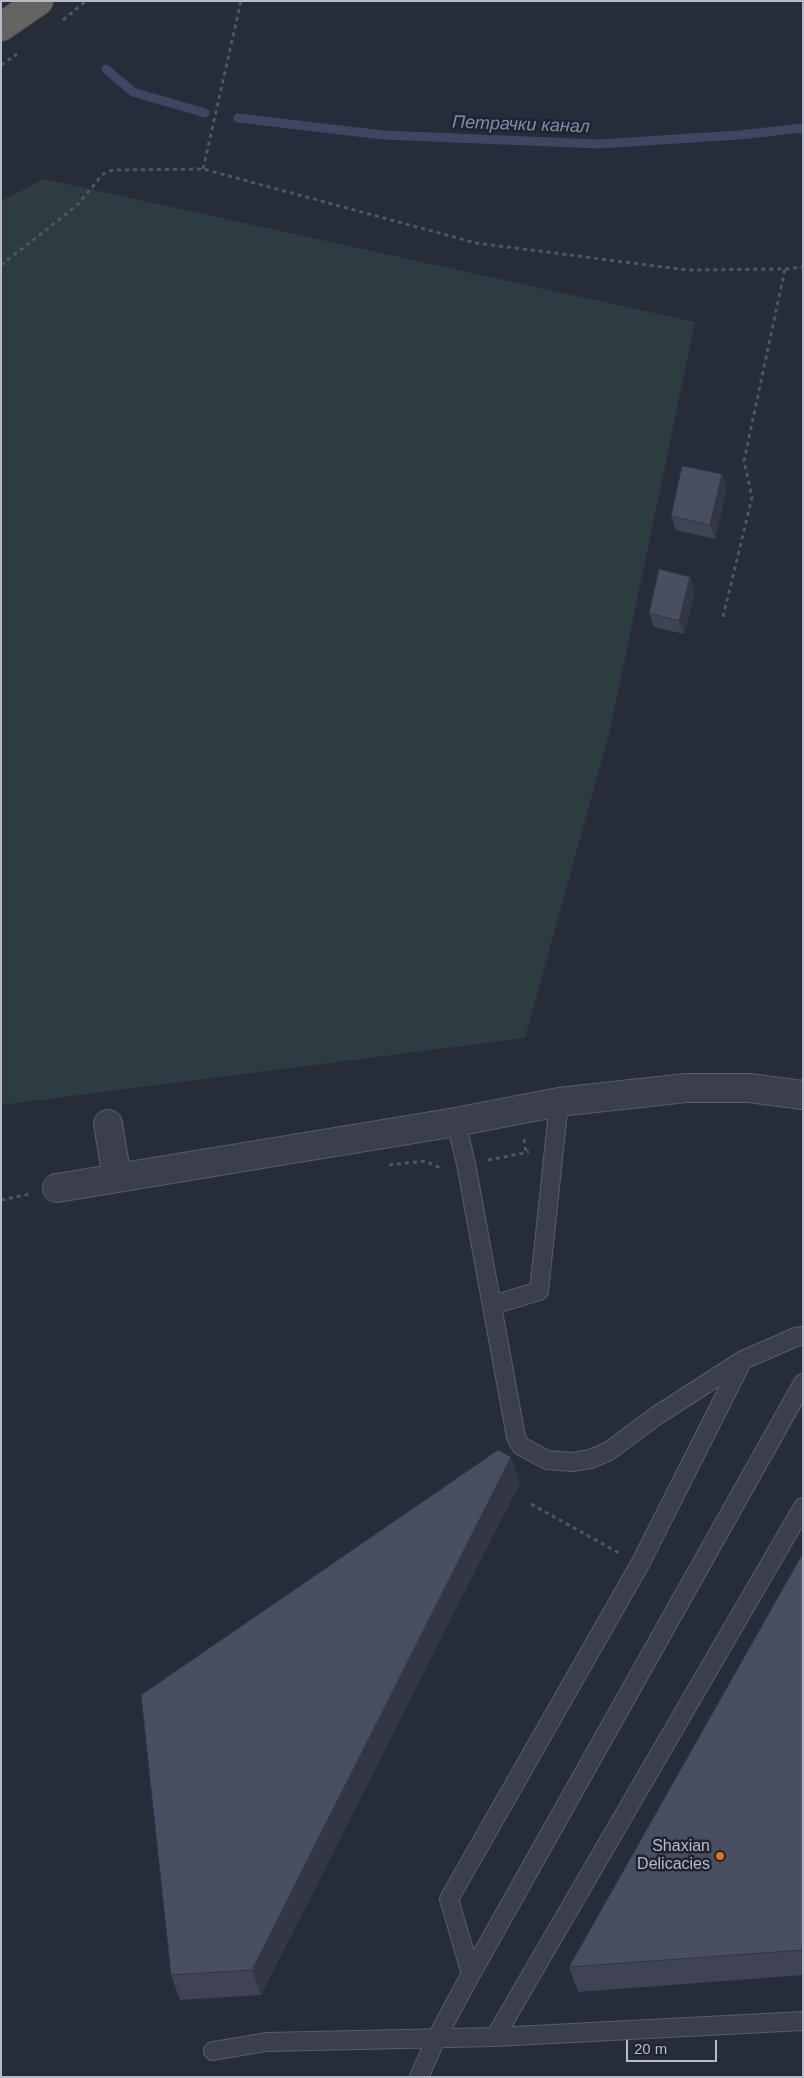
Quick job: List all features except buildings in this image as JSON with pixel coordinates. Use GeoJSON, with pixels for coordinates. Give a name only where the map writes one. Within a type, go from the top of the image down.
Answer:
{"type":"FeatureCollection","features":[{"type":"Feature","properties":{"kind":"highway"},"geometry":{"type":"LineString","coordinates":[[1,27],[38,1]]}},
{"type":"Feature","properties":{"kind":"street"},"geometry":{"type":"LineString","coordinates":[[57,1188],[456,1122],[559,1102],[686,1088],[749,1088],[803,1095]]}},
{"type":"Feature","properties":{"kind":"street"},"geometry":{"type":"LineString","coordinates":[[108,1124],[117,1178]]}},
{"type":"Feature","properties":{"kind":"lane"},"geometry":{"type":"LineString","coordinates":[[493,1305],[539,1290],[559,1102]]}},
{"type":"Feature","properties":{"kind":"lane"},"geometry":{"type":"LineString","coordinates":[[456,1122],[493,1305],[516,1437],[521,1446],[547,1460],[572,1462],[591,1459],[609,1451],[656,1416],[743,1360],[796,1337],[803,1336]]}},
{"type":"Feature","properties":{"kind":"lane"},"geometry":{"type":"LineString","coordinates":[[471,1974],[449,1899],[640,1564],[743,1360]]}},
{"type":"Feature","properties":{"kind":"lane"},"geometry":{"type":"LineString","coordinates":[[419,2077],[436,2038],[471,1974],[803,1383]]}},
{"type":"Feature","properties":{"kind":"lane"},"geometry":{"type":"LineString","coordinates":[[495,2037],[803,1507]]}},
{"type":"Feature","properties":{"kind":"lane"},"geometry":{"type":"LineString","coordinates":[[213,2052],[266,2042],[495,2037],[803,2021]]}},
{"type":"Feature","properties":{"kind":"path"},"geometry":{"type":"LineString","coordinates":[[203,169],[242,1]]}},
{"type":"Feature","properties":{"kind":"path"},"geometry":{"type":"LineString","coordinates":[[1,265],[72,209],[102,175],[109,171],[203,169],[476,243],[687,270],[786,269],[803,267]]}},
{"type":"Feature","properties":{"kind":"path"},"geometry":{"type":"LineString","coordinates":[[723,617],[752,497],[744,461],[786,269]]}},
{"type":"Feature","properties":{"kind":"shaded area"},"geometry":{"type":"Polygon","coordinates":[[[44,179],[695,322],[610,730],[525,1038],[1,1105],[1,201],[44,179]]]}},
{"type":"Feature","properties":{"kind":"waterway","name":"Петрачки канал"},"geometry":{"type":"LineString","coordinates":[[106,69],[133,92],[205,113]]}},
{"type":"Feature","properties":{"kind":"waterway","name":"Петрачки канал"},"geometry":{"type":"LineString","coordinates":[[238,118],[383,135],[599,144],[739,135],[803,128]]}},
{"type":"Feature","properties":{"kind":"place","name":"Shaxian Delicacies"},"geometry":{"type":"Point","coordinates":[720,1856]}}]}
